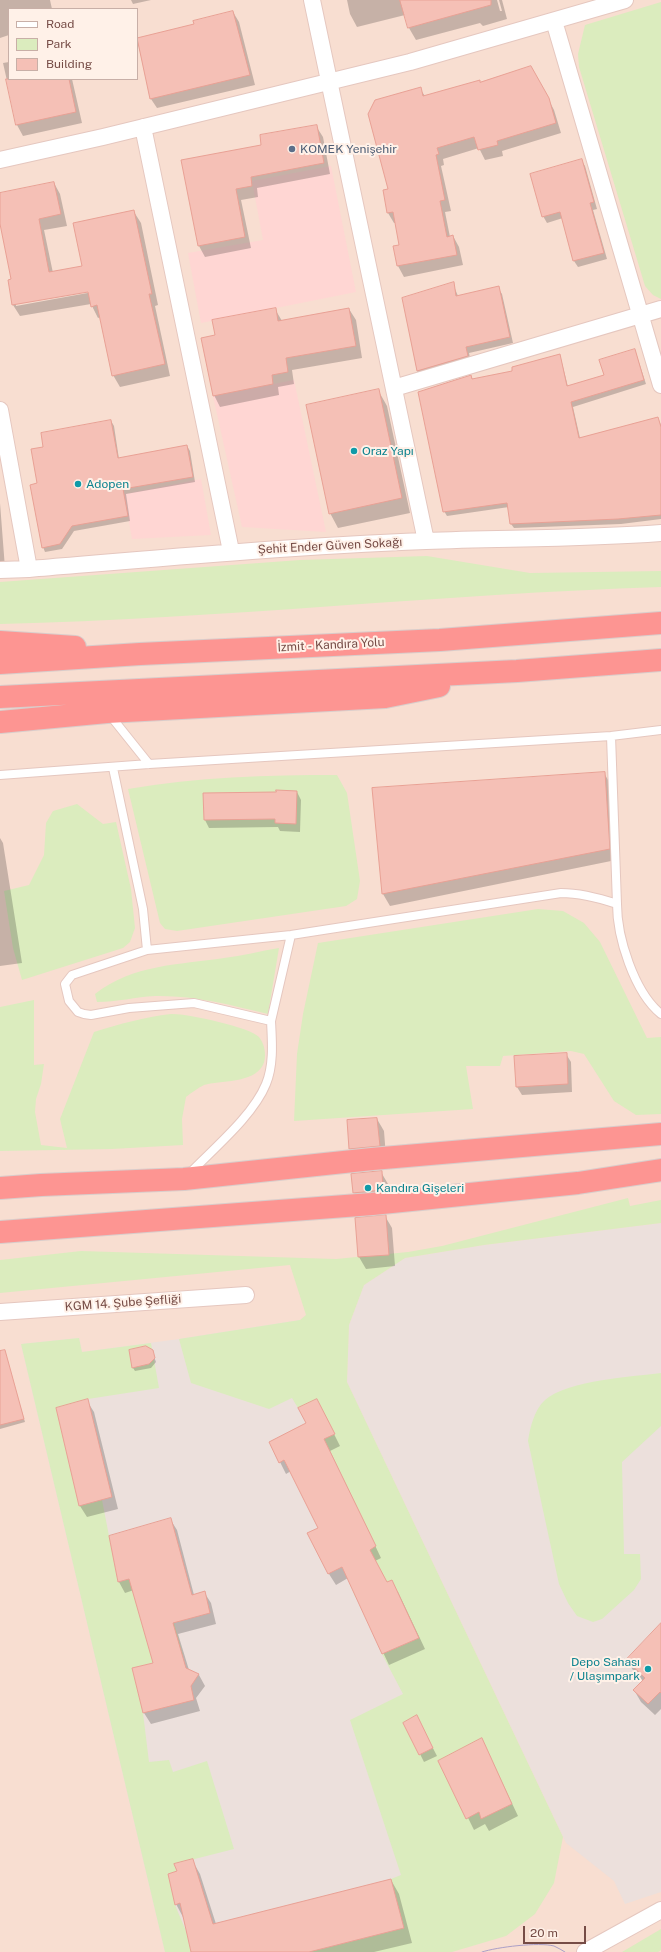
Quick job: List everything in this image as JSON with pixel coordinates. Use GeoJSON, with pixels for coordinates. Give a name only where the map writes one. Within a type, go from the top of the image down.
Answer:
{"type":"FeatureCollection","features":[{"type":"Feature","properties":{"kind":"highway","name":"İzmit - Kandıra Yolu"},"geometry":{"type":"LineString","coordinates":[[0,663],[140,654],[440,640],[661,623]]}},
{"type":"Feature","properties":{"kind":"highway"},"geometry":{"type":"LineString","coordinates":[[0,642],[40,644],[140,654]]}},
{"type":"Feature","properties":{"kind":"highway"},"geometry":{"type":"LineString","coordinates":[[0,697],[517,671],[661,660]]}},
{"type":"Feature","properties":{"kind":"highway"},"geometry":{"type":"LineString","coordinates":[[0,722],[107,712],[385,697],[517,671]]}},
{"type":"Feature","properties":{"kind":"highway"},"geometry":{"type":"LineString","coordinates":[[0,1188],[184,1179],[372,1159],[661,1134]]}},
{"type":"Feature","properties":{"kind":"highway"},"geometry":{"type":"LineString","coordinates":[[1,1231],[372,1204],[578,1183],[661,1170]]}},
{"type":"Feature","properties":{"kind":"highway"},"geometry":{"type":"LineString","coordinates":[[0,1176],[41,1185]]}},
{"type":"Feature","properties":{"kind":"street"},"geometry":{"type":"LineString","coordinates":[[312,0],[426,541]]}},
{"type":"Feature","properties":{"kind":"street"},"geometry":{"type":"LineString","coordinates":[[0,160],[143,127],[421,59],[625,0]]}},
{"type":"Feature","properties":{"kind":"street"},"geometry":{"type":"LineString","coordinates":[[554,21],[642,315],[661,385]]}},
{"type":"Feature","properties":{"kind":"street"},"geometry":{"type":"LineString","coordinates":[[143,127],[231,551]]}},
{"type":"Feature","properties":{"kind":"street"},"geometry":{"type":"LineString","coordinates":[[394,388],[661,309]]}},
{"type":"Feature","properties":{"kind":"street"},"geometry":{"type":"LineString","coordinates":[[0,410],[29,569]]}},
{"type":"Feature","properties":{"kind":"street","name":"Şehit Ender Güven Sokağı"},"geometry":{"type":"LineString","coordinates":[[0,570],[29,569],[231,551],[426,541],[607,537],[661,533]]}},
{"type":"Feature","properties":{"kind":"street","name":"KGM 14. Şube Şefliği"},"geometry":{"type":"LineString","coordinates":[[0,1312],[246,1295]]}},
{"type":"Feature","properties":{"kind":"street"},"geometry":{"type":"LineString","coordinates":[[585,1952],[661,1910]]}},
{"type":"Feature","properties":{"kind":"lane"},"geometry":{"type":"LineString","coordinates":[[107,712],[149,764]]}},
{"type":"Feature","properties":{"kind":"lane"},"geometry":{"type":"LineString","coordinates":[[0,775],[113,768],[149,764],[611,736],[661,730]]}},
{"type":"Feature","properties":{"kind":"lane"},"geometry":{"type":"LineString","coordinates":[[611,736],[618,929],[625,952],[647,998],[661,1014]]}},
{"type":"Feature","properties":{"kind":"lane"},"geometry":{"type":"LineString","coordinates":[[113,768],[143,909],[147,950]]}},
{"type":"Feature","properties":{"kind":"lane"},"geometry":{"type":"LineString","coordinates":[[271,1021],[194,1003],[129,1008],[91,1015],[78,1012],[69,1001],[65,984],[72,975],[147,950],[290,935],[561,893],[586,895],[617,904]]}},
{"type":"Feature","properties":{"kind":"lane"},"geometry":{"type":"LineString","coordinates":[[184,1179],[255,1105],[266,1083],[270,1066],[271,1021],[290,935]]}},
{"type":"Feature","properties":{"kind":"shaded area"},"geometry":{"type":"Polygon","coordinates":[[[0,0],[661,0],[661,1952],[0,1952],[0,0]]]}},
{"type":"Feature","properties":{"kind":"shaded area"},"geometry":{"type":"Polygon","coordinates":[[[331,166],[356,292],[201,323],[188,253],[263,240],[252,181],[331,166]]]}},
{"type":"Feature","properties":{"kind":"shaded area"},"geometry":{"type":"Polygon","coordinates":[[[294,380],[326,532],[242,527],[213,396],[294,380]]]}},
{"type":"Feature","properties":{"kind":"shaded area"},"geometry":{"type":"Polygon","coordinates":[[[201,479],[211,535],[132,539],[124,494],[201,479]]]}},
{"type":"Feature","properties":{"kind":"shaded area"},"geometry":{"type":"Polygon","coordinates":[[[661,1223],[661,1892],[625,1904],[614,1881],[566,1843],[347,1382],[349,1325],[364,1285],[405,1258],[484,1245],[661,1223]]]}},
{"type":"Feature","properties":{"kind":"shaded area"},"geometry":{"type":"Polygon","coordinates":[[[300,1320],[533,1801],[434,1952],[165,1952],[21,1344],[79,1338],[82,1352],[179,1339],[300,1320]]]}},
{"type":"Feature","properties":{"kind":"green space"},"geometry":{"type":"Polygon","coordinates":[[[661,2],[661,299],[653,295],[645,286],[579,67],[578,54],[585,25],[661,2]]]}},
{"type":"Feature","properties":{"kind":"green space"},"geometry":{"type":"Polygon","coordinates":[[[427,556],[530,573],[661,571],[661,587],[578,590],[165,617],[0,624],[0,582],[300,560],[427,556]]]}},
{"type":"Feature","properties":{"kind":"green space"},"geometry":{"type":"Polygon","coordinates":[[[337,775],[347,793],[360,881],[357,899],[346,906],[177,931],[165,929],[160,923],[128,789],[206,779],[337,775]]]}},
{"type":"Feature","properties":{"kind":"green space"},"geometry":{"type":"Polygon","coordinates":[[[77,804],[103,824],[116,822],[131,889],[135,928],[130,942],[123,948],[22,980],[13,948],[4,891],[29,885],[44,855],[46,823],[53,811],[77,804]]]}},
{"type":"Feature","properties":{"kind":"green space"},"geometry":{"type":"Polygon","coordinates":[[[538,909],[563,911],[584,923],[600,942],[647,1038],[661,1037],[661,1114],[636,1115],[614,1101],[584,1054],[571,1051],[503,1056],[500,1066],[466,1066],[473,1109],[294,1121],[297,1054],[303,1014],[318,943],[538,909]]]}},
{"type":"Feature","properties":{"kind":"green space"},"geometry":{"type":"Polygon","coordinates":[[[279,948],[268,1014],[212,1001],[169,996],[97,1002],[95,994],[110,984],[141,971],[157,967],[231,957],[279,948]]]}},
{"type":"Feature","properties":{"kind":"green space"},"geometry":{"type":"Polygon","coordinates":[[[34,1000],[34,1065],[44,1064],[41,1084],[36,1099],[35,1112],[41,1145],[67,1148],[60,1119],[94,1032],[151,1017],[178,1014],[217,1021],[253,1033],[259,1037],[263,1043],[265,1054],[264,1062],[258,1071],[252,1075],[236,1080],[204,1085],[186,1097],[182,1119],[183,1145],[112,1149],[0,1151],[0,1007],[34,1000]]]}},
{"type":"Feature","properties":{"kind":"green space"},"geometry":{"type":"Polygon","coordinates":[[[628,1198],[630,1206],[661,1200],[661,1223],[484,1245],[405,1258],[364,1285],[349,1325],[347,1382],[563,1837],[554,1883],[535,1914],[506,1936],[452,1952],[309,1952],[404,1928],[391,1879],[401,1875],[350,1720],[403,1694],[382,1654],[419,1638],[392,1580],[355,1597],[351,1585],[370,1550],[358,1510],[324,1439],[334,1434],[298,1408],[292,1398],[269,1409],[191,1383],[179,1339],[300,1320],[306,1315],[290,1265],[0,1293],[0,1260],[81,1251],[336,1259],[408,1252],[442,1246],[628,1198]]]}},
{"type":"Feature","properties":{"kind":"green space"},"geometry":{"type":"Polygon","coordinates":[[[79,1338],[82,1352],[151,1343],[159,1388],[88,1399],[57,1409],[79,1506],[102,1500],[118,1582],[160,1572],[183,1655],[132,1668],[143,1713],[149,1762],[169,1760],[173,1772],[207,1761],[234,1849],[175,1864],[177,1871],[168,1874],[175,1905],[186,1931],[191,1952],[165,1952],[21,1344],[79,1338]]]}},
{"type":"Feature","properties":{"kind":"green space"},"geometry":{"type":"Polygon","coordinates":[[[661,1373],[661,1426],[622,1462],[624,1554],[640,1554],[641,1579],[634,1590],[602,1619],[593,1622],[577,1616],[568,1603],[559,1584],[528,1441],[531,1425],[541,1404],[555,1393],[600,1380],[661,1373]]]}},
{"type":"Feature","properties":{"kind":"green space"},"geometry":{"type":"Polygon","coordinates":[[[661,1929],[661,1950],[658,1952],[622,1952],[661,1929]]]}},
{"type":"Feature","properties":{"kind":"building"},"geometry":{"type":"Polygon","coordinates":[[[400,0],[491,0],[491,5],[408,28],[400,0]]]}},
{"type":"Feature","properties":{"kind":"building"},"geometry":{"type":"Polygon","coordinates":[[[233,11],[250,75],[150,99],[138,38],[194,24],[193,21],[233,11]]]}},
{"type":"Feature","properties":{"kind":"building"},"geometry":{"type":"Polygon","coordinates":[[[531,66],[549,98],[556,123],[497,141],[498,145],[478,150],[474,137],[437,148],[439,154],[436,155],[445,200],[440,201],[447,237],[453,235],[457,255],[397,266],[393,246],[399,245],[393,212],[387,213],[383,190],[388,189],[368,114],[375,100],[421,87],[423,96],[480,80],[480,82],[531,66]]]}},
{"type":"Feature","properties":{"kind":"building"},"geometry":{"type":"Polygon","coordinates":[[[6,79],[69,80],[76,112],[16,125],[6,79]]]}},
{"type":"Feature","properties":{"kind":"building"},"geometry":{"type":"Polygon","coordinates":[[[317,125],[324,163],[251,177],[252,186],[236,189],[245,237],[198,246],[181,160],[261,145],[260,135],[317,125]]]}},
{"type":"Feature","properties":{"kind":"building"},"geometry":{"type":"Polygon","coordinates":[[[582,159],[594,202],[590,203],[604,253],[573,261],[560,212],[542,217],[530,174],[582,159]]]}},
{"type":"Feature","properties":{"kind":"building"},"geometry":{"type":"Polygon","coordinates":[[[54,182],[61,214],[39,219],[49,272],[82,266],[73,223],[134,210],[152,294],[149,294],[165,364],[112,376],[97,305],[91,307],[88,292],[12,305],[8,280],[11,279],[0,224],[0,193],[54,182]]]}},
{"type":"Feature","properties":{"kind":"building"},"geometry":{"type":"Polygon","coordinates":[[[454,282],[456,296],[499,286],[510,337],[466,347],[468,356],[417,371],[402,298],[454,282]]]}},
{"type":"Feature","properties":{"kind":"building"},"geometry":{"type":"Polygon","coordinates":[[[276,308],[278,321],[349,308],[356,346],[286,358],[288,372],[272,375],[273,384],[213,396],[201,338],[215,335],[212,320],[276,308]]]}},
{"type":"Feature","properties":{"kind":"building"},"geometry":{"type":"Polygon","coordinates":[[[635,349],[644,380],[571,402],[579,438],[658,417],[661,427],[661,515],[618,519],[510,524],[507,503],[443,512],[418,392],[471,375],[472,379],[512,371],[512,367],[560,354],[567,386],[604,375],[599,360],[635,349]]]}},
{"type":"Feature","properties":{"kind":"building","name":"Oraz Yapı"},"geometry":{"type":"Polygon","coordinates":[[[379,389],[402,498],[329,514],[306,405],[379,389]]]}},
{"type":"Feature","properties":{"kind":"building","name":"Adopen"},"geometry":{"type":"Polygon","coordinates":[[[111,420],[118,458],[187,445],[193,477],[123,489],[128,516],[72,526],[60,544],[42,548],[30,485],[37,483],[31,449],[43,447],[41,433],[111,420]]]}},
{"type":"Feature","properties":{"kind":"building"},"geometry":{"type":"Polygon","coordinates":[[[605,772],[610,849],[382,894],[372,788],[605,772]]]}},
{"type":"Feature","properties":{"kind":"building"},"geometry":{"type":"Polygon","coordinates":[[[276,790],[297,791],[296,824],[275,823],[275,819],[204,820],[203,793],[276,792],[276,790]]]}},
{"type":"Feature","properties":{"kind":"building"},"geometry":{"type":"Polygon","coordinates":[[[567,1053],[568,1084],[516,1087],[514,1056],[567,1053]]]}},
{"type":"Feature","properties":{"kind":"building"},"geometry":{"type":"Polygon","coordinates":[[[377,1118],[380,1146],[349,1149],[347,1120],[377,1118]]]}},
{"type":"Feature","properties":{"kind":"building"},"geometry":{"type":"Polygon","coordinates":[[[382,1171],[383,1190],[353,1193],[351,1174],[382,1171]]]}},
{"type":"Feature","properties":{"kind":"building"},"geometry":{"type":"Polygon","coordinates":[[[386,1215],[389,1255],[358,1257],[355,1218],[386,1215]]]}},
{"type":"Feature","properties":{"kind":"building"},"geometry":{"type":"Polygon","coordinates":[[[146,1346],[153,1350],[155,1358],[149,1364],[132,1368],[129,1350],[146,1346]]]}},
{"type":"Feature","properties":{"kind":"building"},"geometry":{"type":"Polygon","coordinates":[[[5,1350],[24,1419],[0,1425],[0,1351],[5,1350]]]}},
{"type":"Feature","properties":{"kind":"building"},"geometry":{"type":"Polygon","coordinates":[[[88,1399],[112,1497],[79,1506],[56,1408],[88,1399]]]}},
{"type":"Feature","properties":{"kind":"building"},"geometry":{"type":"Polygon","coordinates":[[[317,1399],[335,1434],[324,1439],[376,1546],[370,1550],[387,1582],[392,1580],[419,1638],[382,1654],[342,1567],[328,1574],[307,1533],[318,1528],[284,1460],[279,1463],[269,1442],[306,1423],[298,1408],[317,1399]]]}},
{"type":"Feature","properties":{"kind":"building"},"geometry":{"type":"Polygon","coordinates":[[[171,1518],[192,1595],[205,1591],[210,1613],[173,1623],[186,1668],[199,1674],[191,1686],[194,1700],[143,1713],[132,1668],[153,1663],[129,1579],[118,1582],[109,1536],[171,1518]]]}},
{"type":"Feature","properties":{"kind":"building","name":"Depo Sahası / Ulaşımpark"},"geometry":{"type":"Polygon","coordinates":[[[661,1623],[661,1693],[660,1692],[648,1704],[633,1690],[645,1678],[626,1660],[661,1623]]]}},
{"type":"Feature","properties":{"kind":"building"},"geometry":{"type":"Polygon","coordinates":[[[417,1715],[433,1748],[419,1755],[403,1723],[417,1715]]]}},
{"type":"Feature","properties":{"kind":"building"},"geometry":{"type":"Polygon","coordinates":[[[482,1738],[512,1804],[481,1819],[479,1812],[466,1819],[438,1761],[482,1738]]]}},
{"type":"Feature","properties":{"kind":"building"},"geometry":{"type":"Polygon","coordinates":[[[193,1859],[213,1924],[391,1879],[404,1928],[309,1952],[191,1952],[180,1903],[175,1905],[168,1874],[177,1871],[174,1864],[193,1859]]]}},
{"type":"Feature","properties":{"kind":"tram line"},"geometry":{"type":"LineString","coordinates":[[482,1952],[507,1947],[529,1945],[554,1946],[565,1952]]}},
{"type":"Feature","properties":{"kind":"place","name":"KOMEK Yenişehir"},"geometry":{"type":"Point","coordinates":[292,149]}},
{"type":"Feature","properties":{"kind":"place","name":"Oraz Yapı"},"geometry":{"type":"Point","coordinates":[354,451]}},
{"type":"Feature","properties":{"kind":"place","name":"Adopen"},"geometry":{"type":"Point","coordinates":[78,484]}},
{"type":"Feature","properties":{"kind":"place","name":"Kandıra Gişeleri"},"geometry":{"type":"Point","coordinates":[368,1188]}},
{"type":"Feature","properties":{"kind":"place","name":"Depo Sahası / Ulaşımpark"},"geometry":{"type":"Point","coordinates":[648,1669]}}]}
